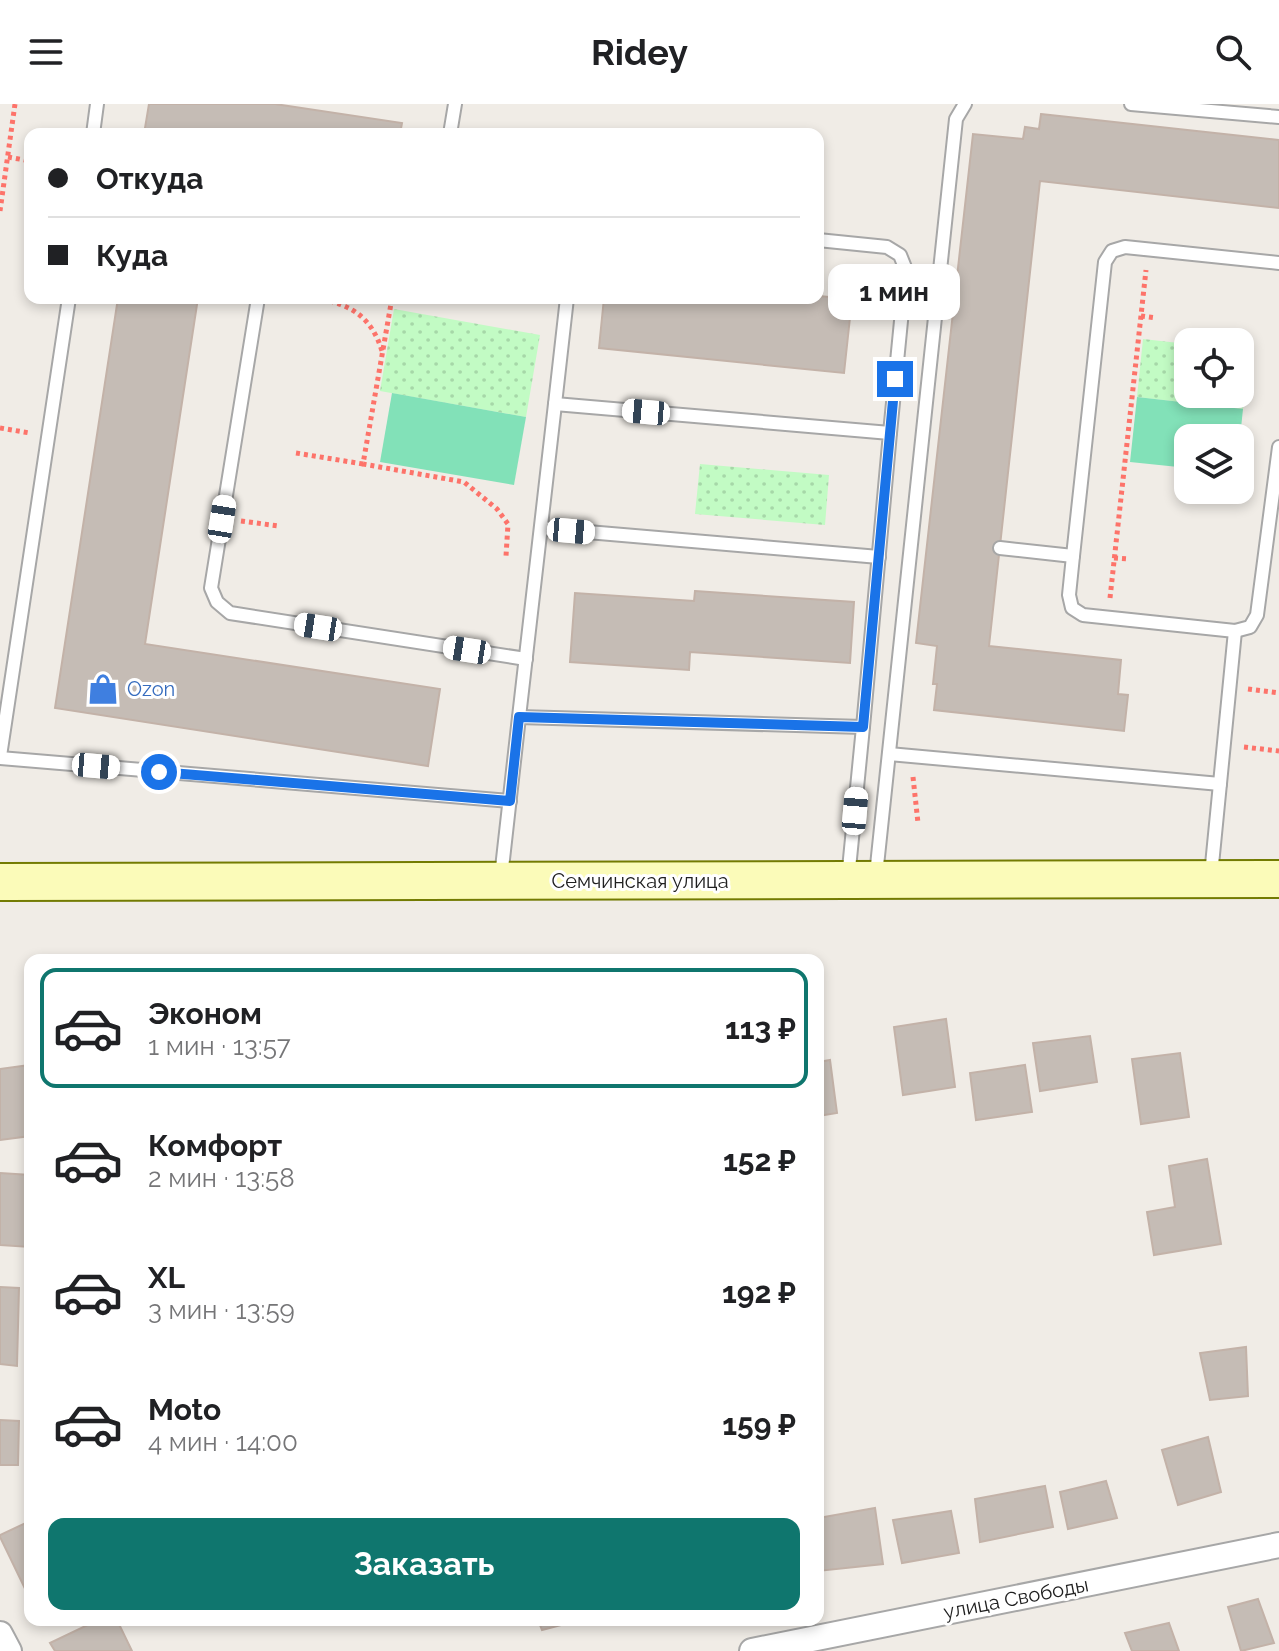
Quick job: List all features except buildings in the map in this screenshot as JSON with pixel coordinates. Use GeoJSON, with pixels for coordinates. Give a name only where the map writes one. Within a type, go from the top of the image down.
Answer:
{"type":"FeatureCollection","features":[{"type":"Feature","properties":{"kind":"street","name":"Семчинская улица"},"geometry":{"type":"LineString","coordinates":[[0,882],[1279,879]]}},
{"type":"Feature","properties":{"kind":"street","name":"улица Свободы"},"geometry":{"type":"LineString","coordinates":[[752,1651],[1279,1545]]}},
{"type":"Feature","properties":{"kind":"street"},"geometry":{"type":"LineString","coordinates":[[0,1634],[9,1651]]}},
{"type":"Feature","properties":{"kind":"lane"},"geometry":{"type":"LineString","coordinates":[[94,128],[97,104]]}},
{"type":"Feature","properties":{"kind":"lane"},"geometry":{"type":"LineString","coordinates":[[451,128],[455,104]]}},
{"type":"Feature","properties":{"kind":"lane"},"geometry":{"type":"LineString","coordinates":[[861,882],[889,754],[956,119],[965,104]]}},
{"type":"Feature","properties":{"kind":"lane"},"geometry":{"type":"LineString","coordinates":[[1131,104],[1279,117]]}},
{"type":"Feature","properties":{"kind":"lane"},"geometry":{"type":"LineString","coordinates":[[824,241],[887,247],[900,255],[906,270],[863,727],[861,882]]}},
{"type":"Feature","properties":{"kind":"lane"},"geometry":{"type":"LineString","coordinates":[[1279,263],[1125,247],[1112,251],[1105,262],[1069,595],[1072,608],[1083,615],[1108,618],[1235,631],[1250,627],[1257,615],[1279,447]]}},
{"type":"Feature","properties":{"kind":"lane"},"geometry":{"type":"LineString","coordinates":[[68,304],[0,757],[510,801]]}},
{"type":"Feature","properties":{"kind":"lane"},"geometry":{"type":"LineString","coordinates":[[257,304],[211,588],[217,602],[230,613],[526,659]]}},
{"type":"Feature","properties":{"kind":"lane"},"geometry":{"type":"LineString","coordinates":[[501,880],[566,304]]}},
{"type":"Feature","properties":{"kind":"lane"},"geometry":{"type":"LineString","coordinates":[[555,404],[890,433]]}},
{"type":"Feature","properties":{"kind":"lane"},"geometry":{"type":"LineString","coordinates":[[541,528],[879,557]]}},
{"type":"Feature","properties":{"kind":"lane"},"geometry":{"type":"LineString","coordinates":[[911,538],[927,540]]}},
{"type":"Feature","properties":{"kind":"lane"},"geometry":{"type":"LineString","coordinates":[[1000,548],[1073,556]]}},
{"type":"Feature","properties":{"kind":"lane"},"geometry":{"type":"LineString","coordinates":[[1211,878],[1235,631]]}},
{"type":"Feature","properties":{"kind":"lane"},"geometry":{"type":"LineString","coordinates":[[519,717],[863,727]]}},
{"type":"Feature","properties":{"kind":"lane"},"geometry":{"type":"LineString","coordinates":[[889,754],[1220,784]]}},
{"type":"Feature","properties":{"kind":"path"},"geometry":{"type":"LineString","coordinates":[[0,211],[15,104]]}},
{"type":"Feature","properties":{"kind":"path"},"geometry":{"type":"LineString","coordinates":[[8,157],[24,160]]}},
{"type":"Feature","properties":{"kind":"path"},"geometry":{"type":"LineString","coordinates":[[1108,618],[1149,249]]}},
{"type":"Feature","properties":{"kind":"path"},"geometry":{"type":"LineString","coordinates":[[345,304],[358,313],[378,337],[382,352]]}},
{"type":"Feature","properties":{"kind":"path"},"geometry":{"type":"LineString","coordinates":[[363,464],[391,304]]}},
{"type":"Feature","properties":{"kind":"path"},"geometry":{"type":"LineString","coordinates":[[1141,316],[1156,318]]}},
{"type":"Feature","properties":{"kind":"path"},"geometry":{"type":"LineString","coordinates":[[0,428],[48,437]]}},
{"type":"Feature","properties":{"kind":"path"},"geometry":{"type":"LineString","coordinates":[[296,453],[464,482],[497,509],[508,524],[506,556]]}},
{"type":"Feature","properties":{"kind":"path"},"geometry":{"type":"LineString","coordinates":[[248,522],[279,526]]}},
{"type":"Feature","properties":{"kind":"path"},"geometry":{"type":"LineString","coordinates":[[1114,558],[1128,559]]}},
{"type":"Feature","properties":{"kind":"path"},"geometry":{"type":"LineString","coordinates":[[1229,686],[1279,693]]}},
{"type":"Feature","properties":{"kind":"path"},"geometry":{"type":"LineString","coordinates":[[1224,744],[1279,751]]}},
{"type":"Feature","properties":{"kind":"path"},"geometry":{"type":"LineString","coordinates":[[910,756],[918,823]]}},
{"type":"Feature","properties":{"kind":"green space"},"geometry":{"type":"Polygon","coordinates":[[[394,309],[540,335],[526,417],[380,391],[394,309]]]}},
{"type":"Feature","properties":{"kind":"green space"},"geometry":{"type":"Polygon","coordinates":[[[1143,339],[1174,342],[1174,401],[1137,397],[1143,339]]]}},
{"type":"Feature","properties":{"kind":"green space"},"geometry":{"type":"Polygon","coordinates":[[[392,393],[526,417],[514,485],[380,462],[392,393]]]}},
{"type":"Feature","properties":{"kind":"green space"},"geometry":{"type":"Polygon","coordinates":[[[1137,397],[1174,401],[1174,408],[1243,409],[1241,424],[1174,424],[1174,467],[1130,462],[1137,397]]]}},
{"type":"Feature","properties":{"kind":"green space"},"geometry":{"type":"Polygon","coordinates":[[[700,464],[829,475],[825,525],[695,514],[700,464]]]}},
{"type":"Feature","properties":{"kind":"place","name":"Ozon"},"geometry":{"type":"Point","coordinates":[103,689]}},
{"type":"Feature","properties":{"kind":"route"},"geometry":{"type":"LineString","coordinates":[[159,772],[510,801],[519,717],[863,727],[895,379]]}}]}
